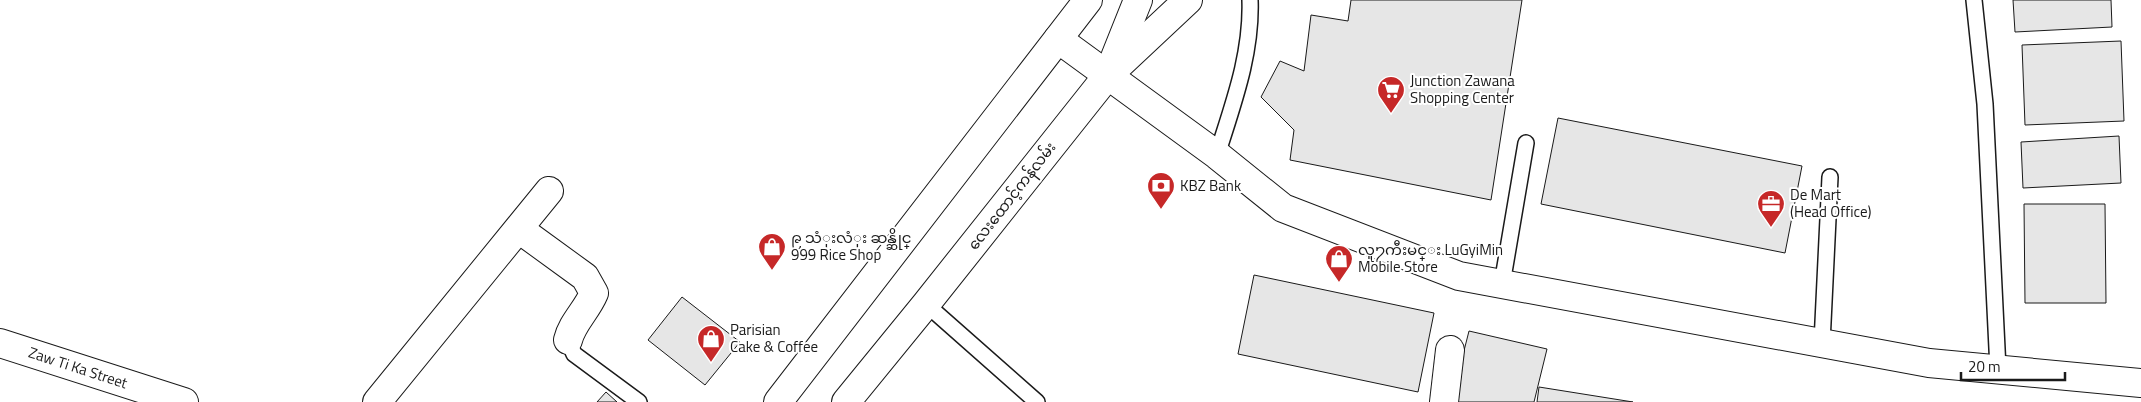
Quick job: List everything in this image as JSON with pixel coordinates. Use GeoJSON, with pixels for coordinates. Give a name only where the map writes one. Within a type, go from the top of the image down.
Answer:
{"type":"FeatureCollection","features":[{"type":"Feature","properties":{"kind":"street"},"geometry":{"type":"LineString","coordinates":[[778,402],[1088,0]]}},
{"type":"Feature","properties":{"kind":"street"},"geometry":{"type":"LineString","coordinates":[[1108,75],[1138,0]]}},
{"type":"Feature","properties":{"kind":"street","name":"လေးထောင့်ကန်လမ်း"},"geometry":{"type":"LineString","coordinates":[[846,402],[1108,75],[1188,0]]}},
{"type":"Feature","properties":{"kind":"street"},"geometry":{"type":"LineString","coordinates":[[1058,39],[1217,155],[1283,208],[1459,276],[1929,362],[2141,384]]}},
{"type":"Feature","properties":{"kind":"street"},"geometry":{"type":"LineString","coordinates":[[377,402],[549,191]]}},
{"type":"Feature","properties":{"kind":"street"},"geometry":{"type":"LineString","coordinates":[[519,229],[585,277],[594,294],[588,307],[570,329],[568,340]]}},
{"type":"Feature","properties":{"kind":"street","name":"Zaw Ti Ka Street"},"geometry":{"type":"LineString","coordinates":[[0,343],[184,402]]}},
{"type":"Feature","properties":{"kind":"street"},"geometry":{"type":"LineString","coordinates":[[1444,402],[1450,350]]}},
{"type":"Feature","properties":{"kind":"lane"},"geometry":{"type":"LineString","coordinates":[[1217,155],[1243,74],[1251,22],[1250,0]]}},
{"type":"Feature","properties":{"kind":"lane"},"geometry":{"type":"LineString","coordinates":[[1974,0],[1986,104],[1998,369]]}},
{"type":"Feature","properties":{"kind":"lane"},"geometry":{"type":"LineString","coordinates":[[1502,284],[1526,143]]}},
{"type":"Feature","properties":{"kind":"lane"},"geometry":{"type":"LineString","coordinates":[[1822,342],[1830,177]]}},
{"type":"Feature","properties":{"kind":"lane"},"geometry":{"type":"LineString","coordinates":[[926,304],[1037,402]]}},
{"type":"Feature","properties":{"kind":"lane"},"geometry":{"type":"LineString","coordinates":[[568,340],[574,354],[639,402]]}},
{"type":"Feature","properties":{"kind":"building","name":"Junction Zawana Shopping Center"},"geometry":{"type":"Polygon","coordinates":[[[1351,0],[1522,0],[1491,200],[1290,160],[1294,130],[1261,97],[1280,61],[1304,71],[1311,15],[1348,21],[1351,0]]]}},
{"type":"Feature","properties":{"kind":"building"},"geometry":{"type":"Polygon","coordinates":[[[2013,0],[2111,0],[2112,27],[2015,32],[2013,0]]]}},
{"type":"Feature","properties":{"kind":"building"},"geometry":{"type":"Polygon","coordinates":[[[2121,41],[2124,121],[2025,125],[2022,45],[2121,41]]]}},
{"type":"Feature","properties":{"kind":"building"},"geometry":{"type":"Polygon","coordinates":[[[1558,118],[1802,166],[1785,253],[1541,204],[1558,118]]]}},
{"type":"Feature","properties":{"kind":"building"},"geometry":{"type":"Polygon","coordinates":[[[2119,136],[2121,183],[2023,188],[2021,142],[2119,136]]]}},
{"type":"Feature","properties":{"kind":"building"},"geometry":{"type":"Polygon","coordinates":[[[2024,204],[2105,204],[2106,303],[2025,303],[2024,204]]]}},
{"type":"Feature","properties":{"kind":"building"},"geometry":{"type":"Polygon","coordinates":[[[1254,275],[1434,313],[1418,392],[1238,354],[1254,275]]]}},
{"type":"Feature","properties":{"kind":"building"},"geometry":{"type":"Polygon","coordinates":[[[682,297],[740,342],[705,385],[648,340],[682,297]]]}},
{"type":"Feature","properties":{"kind":"building"},"geometry":{"type":"Polygon","coordinates":[[[1469,331],[1547,349],[1534,402],[1451,402],[1469,331]]]}},
{"type":"Feature","properties":{"kind":"building"},"geometry":{"type":"Polygon","coordinates":[[[1539,387],[1633,402],[1537,402],[1539,387]]]}},
{"type":"Feature","properties":{"kind":"building"},"geometry":{"type":"Polygon","coordinates":[[[606,392],[617,402],[597,402],[606,392]]]}},
{"type":"Feature","properties":{"kind":"place","name":"Junction Zawana Shopping Center"},"geometry":{"type":"Point","coordinates":[1391,114]}},
{"type":"Feature","properties":{"kind":"place","name":"KBZ Bank"},"geometry":{"type":"Point","coordinates":[1161,210]}},
{"type":"Feature","properties":{"kind":"place","name":"De Mart (Head Office)"},"geometry":{"type":"Point","coordinates":[1771,228]}},
{"type":"Feature","properties":{"kind":"place","name":"၉ သံုးလံုး ဆန္ဆိုင္ 999 Rice Shop"},"geometry":{"type":"Point","coordinates":[772,271]}},
{"type":"Feature","properties":{"kind":"place","name":"လူ႒ကီးမင္း LuGyiMin Mobile Store"},"geometry":{"type":"Point","coordinates":[1339,283]}},
{"type":"Feature","properties":{"kind":"place","name":"Parisian Cake & Coffee"},"geometry":{"type":"Point","coordinates":[711,363]}}]}
